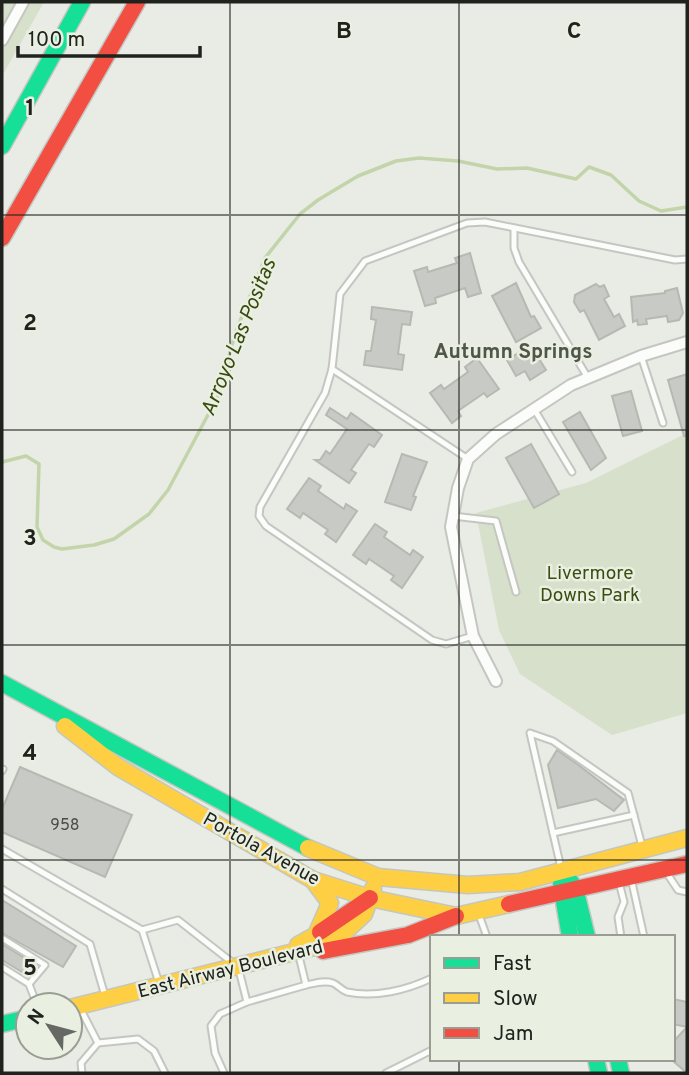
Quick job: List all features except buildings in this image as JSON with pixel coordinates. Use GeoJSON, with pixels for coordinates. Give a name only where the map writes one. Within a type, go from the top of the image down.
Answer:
{"type":"FeatureCollection","features":[{"type":"Feature","properties":{"kind":"main road"},"geometry":{"type":"LineString","coordinates":[[2,146],[82,2]]}},
{"type":"Feature","properties":{"kind":"main road"},"geometry":{"type":"LineString","coordinates":[[2,238],[137,2]]}},
{"type":"Feature","properties":{"kind":"main road","name":"Portola Avenue"},"geometry":{"type":"LineString","coordinates":[[2,683],[298,844],[378,877],[473,885],[520,882],[687,838]]}},
{"type":"Feature","properties":{"kind":"main road","name":"Portola Avenue"},"geometry":{"type":"LineString","coordinates":[[30,699],[118,767],[313,880],[370,898],[456,916],[687,864]]}},
{"type":"Feature","properties":{"kind":"main road"},"geometry":{"type":"LineString","coordinates":[[562,871],[586,935]]}},
{"type":"Feature","properties":{"kind":"main road","name":"East Airway Boulevard"},"geometry":{"type":"LineString","coordinates":[[299,953],[334,942],[364,914],[378,877]]}},
{"type":"Feature","properties":{"kind":"main road"},"geometry":{"type":"LineString","coordinates":[[313,880],[331,903],[316,935]]}},
{"type":"Feature","properties":{"kind":"main road"},"geometry":{"type":"LineString","coordinates":[[568,890],[570,935]]}},
{"type":"Feature","properties":{"kind":"main road","name":"East Airway Boulevard"},"geometry":{"type":"LineString","coordinates":[[84,1005],[262,961],[316,935],[370,898]]}},
{"type":"Feature","properties":{"kind":"main road"},"geometry":{"type":"LineString","coordinates":[[262,961],[408,935],[456,916]]}},
{"type":"Feature","properties":{"kind":"street"},"geometry":{"type":"LineString","coordinates":[[2,40],[23,2]]}},
{"type":"Feature","properties":{"kind":"street"},"geometry":{"type":"LineString","coordinates":[[496,681],[473,636],[451,527],[458,488],[468,459],[496,434],[588,378],[641,356],[687,342]]}},
{"type":"Feature","properties":{"kind":"lane"},"geometry":{"type":"LineString","coordinates":[[473,636],[446,644],[432,640],[267,526],[259,516],[260,507],[325,393],[332,369],[341,294],[365,261],[467,223],[514,228],[675,260],[687,258]]}},
{"type":"Feature","properties":{"kind":"lane"},"geometry":{"type":"LineString","coordinates":[[514,228],[514,248],[519,262],[588,378]]}},
{"type":"Feature","properties":{"kind":"lane"},"geometry":{"type":"LineString","coordinates":[[641,356],[663,423]]}},
{"type":"Feature","properties":{"kind":"lane"},"geometry":{"type":"LineString","coordinates":[[332,369],[468,459]]}},
{"type":"Feature","properties":{"kind":"lane"},"geometry":{"type":"LineString","coordinates":[[534,409],[572,472]]}},
{"type":"Feature","properties":{"kind":"lane"},"geometry":{"type":"LineString","coordinates":[[453,516],[496,520],[516,592]]}},
{"type":"Feature","properties":{"kind":"lane"},"geometry":{"type":"LineString","coordinates":[[562,871],[530,733],[553,741],[628,793],[642,850]]}},
{"type":"Feature","properties":{"kind":"lane"},"geometry":{"type":"LineString","coordinates":[[553,833],[634,815]]}},
{"type":"Feature","properties":{"kind":"lane"},"geometry":{"type":"LineString","coordinates":[[2,849],[142,930],[160,986]]}},
{"type":"Feature","properties":{"kind":"lane"},"geometry":{"type":"LineString","coordinates":[[665,869],[678,890],[687,892]]}},
{"type":"Feature","properties":{"kind":"lane"},"geometry":{"type":"LineString","coordinates":[[621,935],[618,917],[625,902],[624,878]]}},
{"type":"Feature","properties":{"kind":"lane"},"geometry":{"type":"LineString","coordinates":[[624,878],[643,935]]}},
{"type":"Feature","properties":{"kind":"lane"},"geometry":{"type":"LineString","coordinates":[[2,890],[90,944],[106,999]]}},
{"type":"Feature","properties":{"kind":"lane"},"geometry":{"type":"LineString","coordinates":[[478,912],[485,935]]}},
{"type":"Feature","properties":{"kind":"lane"},"geometry":{"type":"LineString","coordinates":[[142,930],[178,920],[239,968],[247,1002]]}},
{"type":"Feature","properties":{"kind":"lane"},"geometry":{"type":"LineString","coordinates":[[2,938],[45,965],[29,984]]}},
{"type":"Feature","properties":{"kind":"lane"},"geometry":{"type":"LineString","coordinates":[[299,953],[306,985]]}},
{"type":"Feature","properties":{"kind":"lane"},"geometry":{"type":"LineString","coordinates":[[2,967],[29,984],[32,991]]}},
{"type":"Feature","properties":{"kind":"lane"},"geometry":{"type":"LineString","coordinates":[[224,1073],[215,1053],[211,1026],[220,1014],[247,1002],[322,981],[334,983],[344,992],[379,993],[410,988],[430,979]]}},
{"type":"Feature","properties":{"kind":"lane"},"geometry":{"type":"LineString","coordinates":[[84,1022],[97,1043]]}},
{"type":"Feature","properties":{"kind":"lane"},"geometry":{"type":"LineString","coordinates":[[82,1073],[81,1062],[97,1043],[144,1041],[154,1051],[165,1073]]}},
{"type":"Feature","properties":{"kind":"lane"},"geometry":{"type":"LineString","coordinates":[[386,1073],[430,1051]]}},
{"type":"Feature","properties":{"kind":"green space"},"geometry":{"type":"Polygon","coordinates":[[[2,2],[44,2],[2,76],[2,2]]]}},
{"type":"Feature","properties":{"kind":"green space","name":"Livermore Downs Park"},"geometry":{"type":"Polygon","coordinates":[[[687,433],[687,713],[612,735],[520,674],[499,630],[476,513],[586,483],[687,433]]]}},
{"type":"Feature","properties":{"kind":"waterway","name":"Arroyo Las Positas"},"geometry":{"type":"LineString","coordinates":[[2,462],[26,456],[39,464],[37,527],[43,540],[54,547],[62,549],[94,545],[114,539],[149,514],[168,490],[218,396],[235,334],[265,258],[300,214],[318,200],[358,176],[396,161],[419,158],[458,161],[497,169],[527,168],[576,179],[589,167],[611,175],[639,201],[661,211],[687,207]]}},
{"type":"Feature","properties":{"kind":"traffic: fast"},"geometry":{"type":"LineString","coordinates":[[2,146],[82,2]]}},
{"type":"Feature","properties":{"kind":"traffic: fast"},"geometry":{"type":"LineString","coordinates":[[2,683],[308,848]]}},
{"type":"Feature","properties":{"kind":"traffic: fast"},"geometry":{"type":"LineString","coordinates":[[570,881],[575,888],[587,935]]}},
{"type":"Feature","properties":{"kind":"traffic: fast"},"geometry":{"type":"LineString","coordinates":[[561,884],[570,935]]}},
{"type":"Feature","properties":{"kind":"traffic: fast"},"geometry":{"type":"LineString","coordinates":[[2,1024],[14,1021]]}},
{"type":"Feature","properties":{"kind":"traffic: fast"},"geometry":{"type":"LineString","coordinates":[[596,1061],[599,1073]]}},
{"type":"Feature","properties":{"kind":"traffic: fast"},"geometry":{"type":"LineString","coordinates":[[618,1061],[621,1073]]}},
{"type":"Feature","properties":{"kind":"traffic: slow"},"geometry":{"type":"LineString","coordinates":[[65,726],[118,767],[313,880],[370,898],[456,916],[509,904]]}},
{"type":"Feature","properties":{"kind":"traffic: slow"},"geometry":{"type":"LineString","coordinates":[[308,848],[378,877],[468,885],[520,882],[687,838]]}},
{"type":"Feature","properties":{"kind":"traffic: slow"},"geometry":{"type":"LineString","coordinates":[[298,945],[316,935],[330,903],[313,880]]}},
{"type":"Feature","properties":{"kind":"traffic: slow"},"geometry":{"type":"LineString","coordinates":[[84,1004],[334,942],[364,914],[373,889]]}},
{"type":"Feature","properties":{"kind":"traffic: jam"},"geometry":{"type":"LineString","coordinates":[[2,238],[137,2]]}},
{"type":"Feature","properties":{"kind":"traffic: jam"},"geometry":{"type":"LineString","coordinates":[[509,904],[687,864]]}},
{"type":"Feature","properties":{"kind":"traffic: jam"},"geometry":{"type":"LineString","coordinates":[[320,932],[370,898]]}},
{"type":"Feature","properties":{"kind":"traffic: jam"},"geometry":{"type":"LineString","coordinates":[[323,951],[408,935],[456,916]]}},
{"type":"Feature","properties":{"kind":"district","name":"Autumn Springs"},"geometry":{"type":"Point","coordinates":[513,351]}}]}
